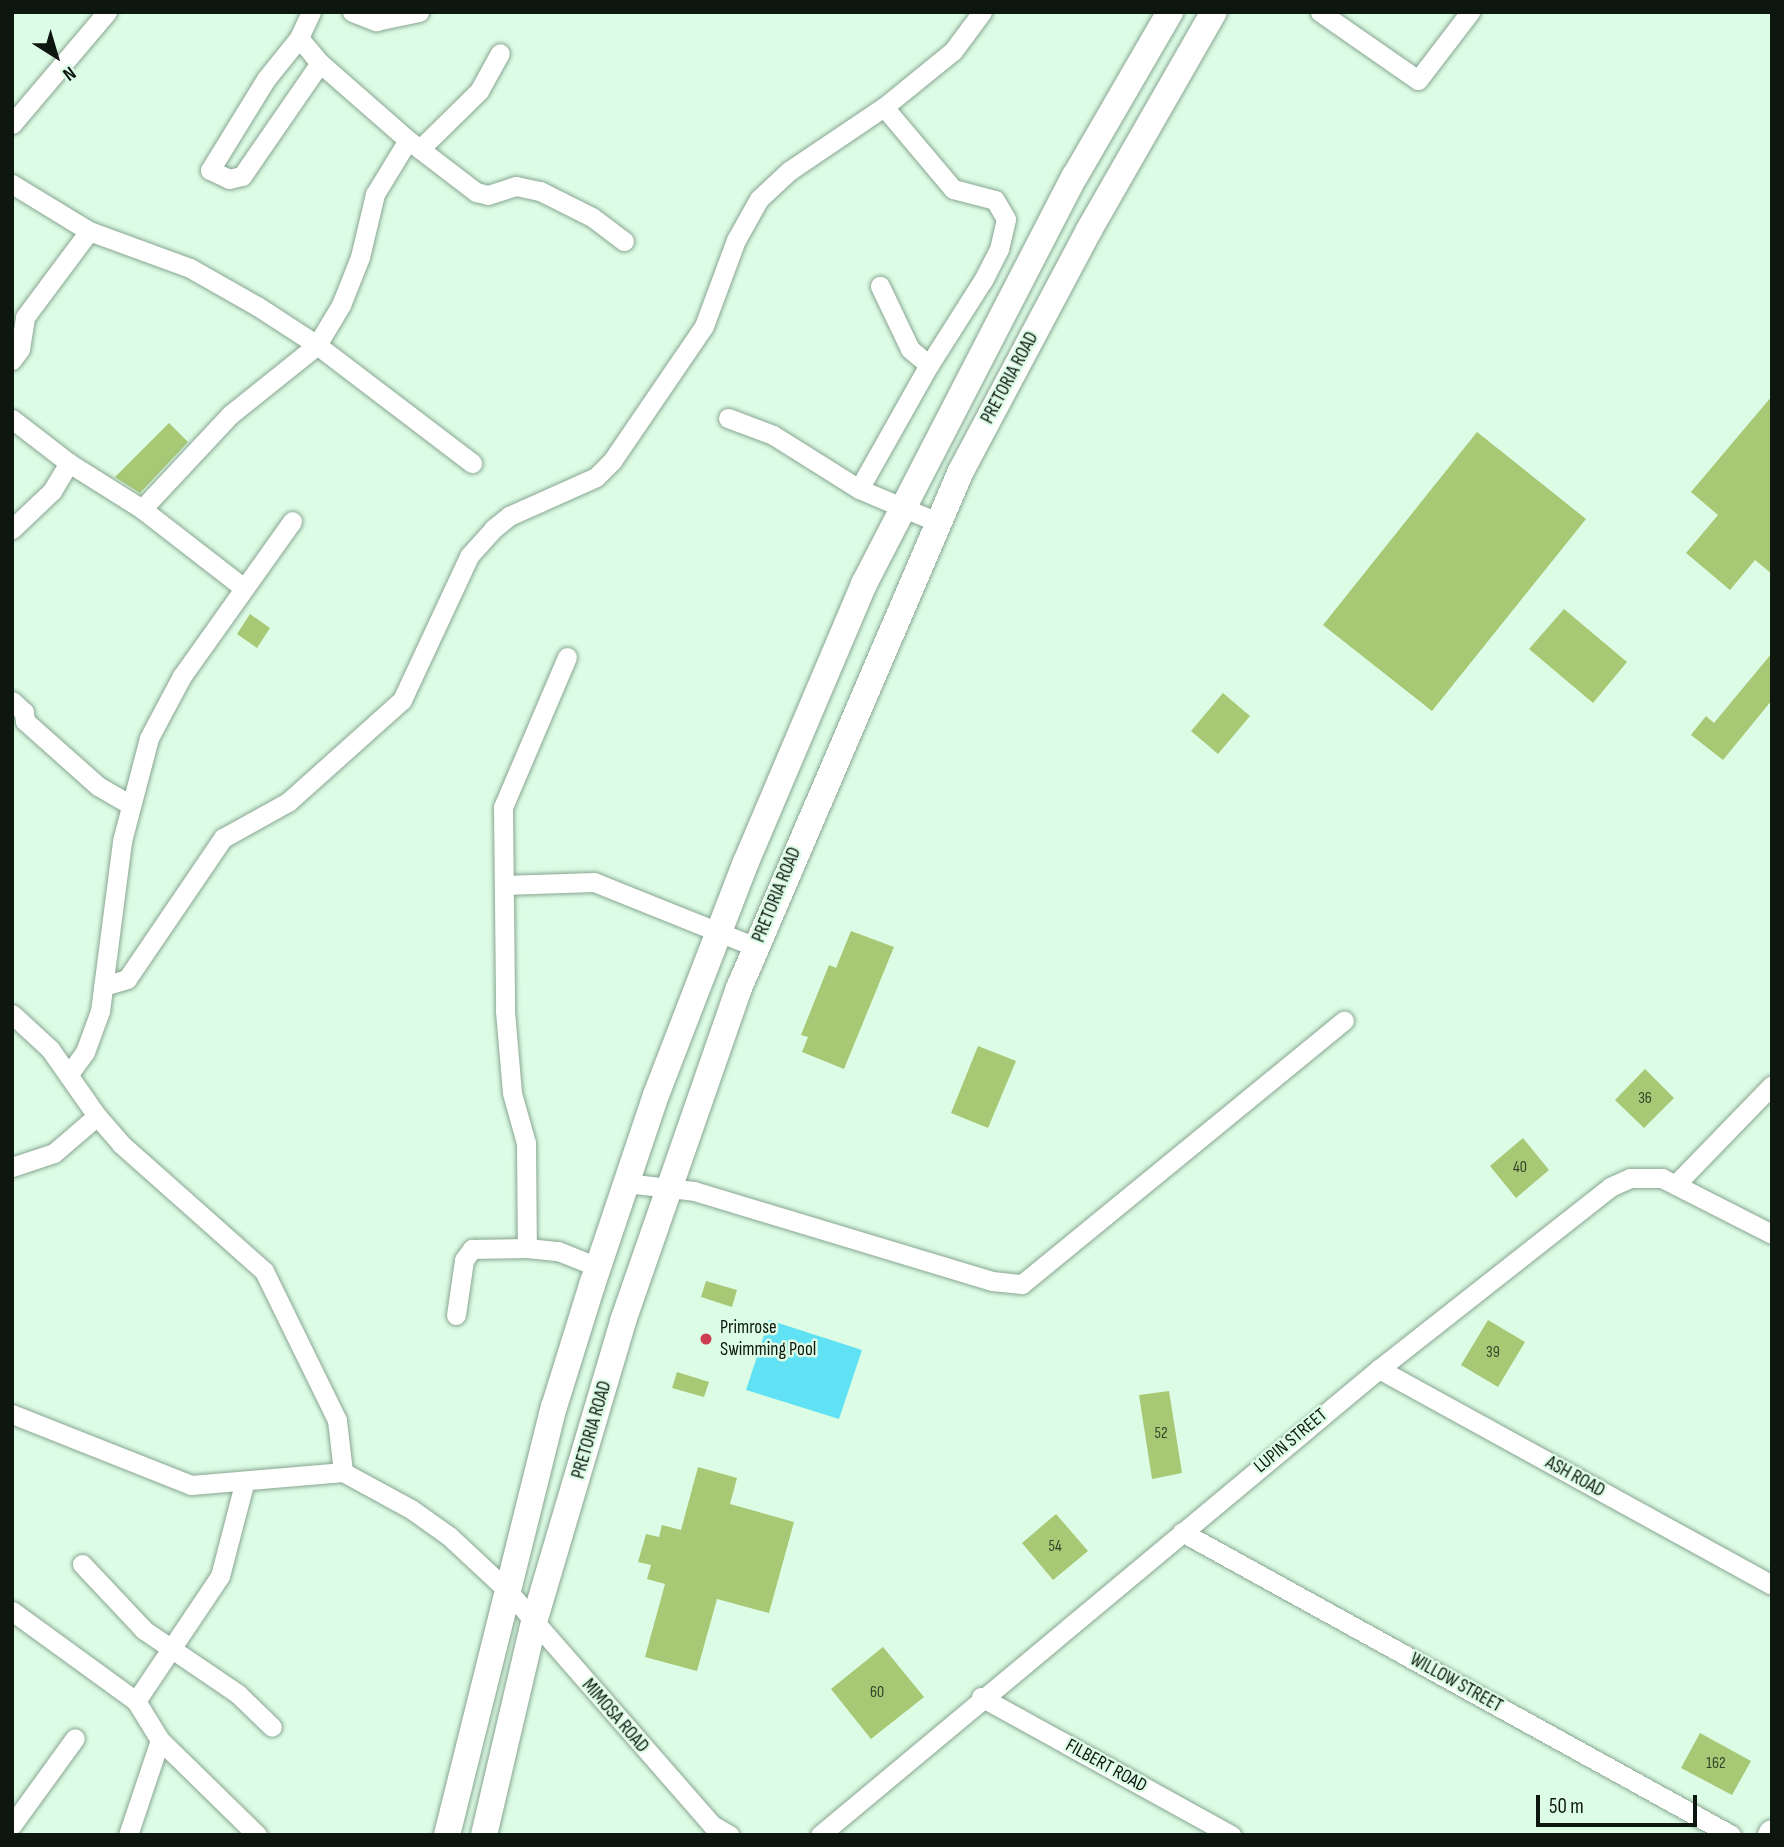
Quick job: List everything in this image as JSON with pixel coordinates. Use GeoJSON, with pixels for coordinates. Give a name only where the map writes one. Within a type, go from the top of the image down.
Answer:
{"type":"FeatureCollection","features":[{"type":"Feature","properties":{"kind":"main road","name":"PRETORIA ROAD"},"geometry":{"type":"LineString","coordinates":[[447,1835],[554,1407],[626,1183],[719,931],[864,584],[1013,296],[1170,12]]}},
{"type":"Feature","properties":{"kind":"main road","name":"PRETORIA ROAD"},"geometry":{"type":"LineString","coordinates":[[484,1835],[534,1622],[667,1187],[756,947],[937,522],[1089,230],[1213,12]]}},
{"type":"Feature","properties":{"kind":"street"},"geometry":{"type":"LineString","coordinates":[[12,124],[107,12]]}},
{"type":"Feature","properties":{"kind":"street"},"geometry":{"type":"LineString","coordinates":[[311,12],[299,38],[266,79],[210,170],[229,179],[242,176],[320,63]]}},
{"type":"Feature","properties":{"kind":"street"},"geometry":{"type":"LineString","coordinates":[[352,12],[376,21],[419,12]]}},
{"type":"Feature","properties":{"kind":"street"},"geometry":{"type":"LineString","coordinates":[[103,986],[127,979],[223,838],[288,802],[402,700],[479,544],[509,516],[580,486],[612,461],[704,326],[736,240],[759,199],[789,171],[884,107],[953,51],[982,12]]}},
{"type":"Feature","properties":{"kind":"street"},"geometry":{"type":"LineString","coordinates":[[1320,12],[1418,80],[1470,12]]}},
{"type":"Feature","properties":{"kind":"street"},"geometry":{"type":"LineString","coordinates":[[299,38],[320,63],[414,145],[476,191],[488,195],[516,186],[540,191],[592,217],[624,241]]}},
{"type":"Feature","properties":{"kind":"street"},"geometry":{"type":"LineString","coordinates":[[142,509],[230,414],[317,345],[341,305],[360,257],[375,194],[414,145],[479,91],[500,54]]}},
{"type":"Feature","properties":{"kind":"street"},"geometry":{"type":"LineString","coordinates":[[859,489],[929,365],[983,280],[1004,236],[1004,213],[995,201],[953,189],[884,107]]}},
{"type":"Feature","properties":{"kind":"street"},"geometry":{"type":"LineString","coordinates":[[12,184],[89,231],[190,268],[317,345],[472,463]]}},
{"type":"Feature","properties":{"kind":"street"},"geometry":{"type":"LineString","coordinates":[[12,360],[20,349],[25,317],[89,231]]}},
{"type":"Feature","properties":{"kind":"street"},"geometry":{"type":"LineString","coordinates":[[983,280],[1013,296]]}},
{"type":"Feature","properties":{"kind":"street"},"geometry":{"type":"LineString","coordinates":[[880,286],[910,349],[929,365]]}},
{"type":"Feature","properties":{"kind":"street"},"geometry":{"type":"LineString","coordinates":[[728,418],[784,442],[859,489],[937,522]]}},
{"type":"Feature","properties":{"kind":"street"},"geometry":{"type":"LineString","coordinates":[[12,419],[69,463],[142,509],[244,588]]}},
{"type":"Feature","properties":{"kind":"street"},"geometry":{"type":"LineString","coordinates":[[12,529],[52,491],[69,463]]}},
{"type":"Feature","properties":{"kind":"street"},"geometry":{"type":"LineString","coordinates":[[69,1074],[93,1034],[131,805],[149,738],[183,676],[292,521]]}},
{"type":"Feature","properties":{"kind":"street"},"geometry":{"type":"LineString","coordinates":[[527,1248],[526,1143],[512,1093],[505,1011],[503,807],[567,657]]}},
{"type":"Feature","properties":{"kind":"street"},"geometry":{"type":"LineString","coordinates":[[12,701],[24,712],[25,721],[98,786],[131,805]]}},
{"type":"Feature","properties":{"kind":"street"},"geometry":{"type":"LineString","coordinates":[[504,885],[594,882],[756,947]]}},
{"type":"Feature","properties":{"kind":"street"},"geometry":{"type":"LineString","coordinates":[[12,1014],[69,1074],[97,1116],[121,1144],[264,1271],[337,1420],[343,1472],[244,1484],[191,1485],[12,1414]]}},
{"type":"Feature","properties":{"kind":"street"},"geometry":{"type":"LineString","coordinates":[[626,1183],[667,1187],[725,1200],[992,1281],[1022,1284],[1344,1020]]}},
{"type":"Feature","properties":{"kind":"street"},"geometry":{"type":"LineString","coordinates":[[1677,1183],[1772,1085]]}},
{"type":"Feature","properties":{"kind":"street"},"geometry":{"type":"LineString","coordinates":[[12,1167],[54,1153],[97,1116]]}},
{"type":"Feature","properties":{"kind":"street","name":"LUPIN STREET"},"geometry":{"type":"LineString","coordinates":[[820,1835],[981,1697],[1379,1369],[1610,1187],[1630,1178],[1662,1178],[1677,1183],[1772,1234]]}},
{"type":"Feature","properties":{"kind":"street"},"geometry":{"type":"LineString","coordinates":[[456,1315],[464,1260],[472,1249],[527,1248],[558,1251],[598,1267]]}},
{"type":"Feature","properties":{"kind":"street","name":"ASH ROAD"},"geometry":{"type":"LineString","coordinates":[[1379,1369],[1772,1585]]}},
{"type":"Feature","properties":{"kind":"street","name":"MIMOSA ROAD"},"geometry":{"type":"LineString","coordinates":[[343,1472],[449,1536],[507,1590],[718,1832]]}},
{"type":"Feature","properties":{"kind":"street"},"geometry":{"type":"LineString","coordinates":[[136,1701],[172,1653],[220,1576],[244,1484]]}},
{"type":"Feature","properties":{"kind":"street","name":"WILLOW STREET"},"geometry":{"type":"LineString","coordinates":[[1182,1532],[1731,1835]]}},
{"type":"Feature","properties":{"kind":"street"},"geometry":{"type":"LineString","coordinates":[[82,1564],[172,1653],[238,1694],[272,1727]]}},
{"type":"Feature","properties":{"kind":"street"},"geometry":{"type":"LineString","coordinates":[[12,1611],[136,1701],[160,1740],[257,1835]]}},
{"type":"Feature","properties":{"kind":"street","name":"FILBERT ROAD"},"geometry":{"type":"LineString","coordinates":[[981,1697],[1231,1835]]}},
{"type":"Feature","properties":{"kind":"street"},"geometry":{"type":"LineString","coordinates":[[12,1825],[75,1738]]}},
{"type":"Feature","properties":{"kind":"street"},"geometry":{"type":"LineString","coordinates":[[128,1835],[160,1740]]}},
{"type":"Feature","properties":{"kind":"water"},"geometry":{"type":"Polygon","coordinates":[[[769,1320],[862,1350],[839,1419],[746,1390],[769,1320]]]}},
{"type":"Feature","properties":{"kind":"building"},"geometry":{"type":"Polygon","coordinates":[[[1772,396],[1772,574],[1755,560],[1730,590],[1686,553],[1718,515],[1691,492],[1772,396]]]}},
{"type":"Feature","properties":{"kind":"building"},"geometry":{"type":"Polygon","coordinates":[[[169,423],[188,442],[140,493],[115,477],[169,423]]]}},
{"type":"Feature","properties":{"kind":"building"},"geometry":{"type":"Polygon","coordinates":[[[1477,432],[1586,519],[1432,711],[1323,625],[1477,432]]]}},
{"type":"Feature","properties":{"kind":"building"},"geometry":{"type":"Polygon","coordinates":[[[1564,609],[1627,662],[1593,703],[1529,649],[1564,609]]]}},
{"type":"Feature","properties":{"kind":"building"},"geometry":{"type":"Polygon","coordinates":[[[250,614],[270,628],[257,648],[237,634],[250,614]]]}},
{"type":"Feature","properties":{"kind":"building"},"geometry":{"type":"Polygon","coordinates":[[[1772,653],[1772,700],[1723,760],[1691,735],[1706,716],[1714,723],[1772,653]]]}},
{"type":"Feature","properties":{"kind":"building"},"geometry":{"type":"Polygon","coordinates":[[[1223,693],[1250,716],[1218,754],[1191,731],[1223,693]]]}},
{"type":"Feature","properties":{"kind":"building"},"geometry":{"type":"Polygon","coordinates":[[[851,931],[894,947],[844,1069],[802,1052],[808,1037],[801,1035],[829,965],[836,968],[851,931]]]}},
{"type":"Feature","properties":{"kind":"building"},"geometry":{"type":"Polygon","coordinates":[[[978,1046],[1016,1061],[988,1128],[951,1113],[978,1046]]]}},
{"type":"Feature","properties":{"kind":"building"},"geometry":{"type":"Polygon","coordinates":[[[1645,1069],[1674,1098],[1644,1128],[1615,1100],[1645,1069]]]}},
{"type":"Feature","properties":{"kind":"building"},"geometry":{"type":"Polygon","coordinates":[[[1523,1138],[1549,1170],[1516,1198],[1490,1166],[1523,1138]]]}},
{"type":"Feature","properties":{"kind":"building"},"geometry":{"type":"Polygon","coordinates":[[[706,1281],[737,1290],[732,1307],[701,1297],[706,1281]]]}},
{"type":"Feature","properties":{"kind":"building"},"geometry":{"type":"Polygon","coordinates":[[[1488,1320],[1525,1342],[1498,1387],[1461,1365],[1488,1320]]]}},
{"type":"Feature","properties":{"kind":"building"},"geometry":{"type":"Polygon","coordinates":[[[677,1372],[709,1382],[704,1397],[672,1388],[677,1372]]]}},
{"type":"Feature","properties":{"kind":"building"},"geometry":{"type":"Polygon","coordinates":[[[1169,1391],[1182,1473],[1152,1479],[1139,1395],[1169,1391]]]}},
{"type":"Feature","properties":{"kind":"building"},"geometry":{"type":"Polygon","coordinates":[[[698,1467],[737,1478],[730,1504],[794,1522],[769,1613],[717,1599],[697,1671],[645,1657],[665,1584],[647,1579],[651,1565],[638,1562],[646,1534],[659,1537],[662,1525],[681,1530],[698,1467]]]}},
{"type":"Feature","properties":{"kind":"building"},"geometry":{"type":"Polygon","coordinates":[[[1056,1514],[1088,1551],[1053,1580],[1022,1543],[1056,1514]]]}},
{"type":"Feature","properties":{"kind":"building"},"geometry":{"type":"Polygon","coordinates":[[[883,1647],[924,1697],[871,1739],[831,1689],[883,1647]]]}},
{"type":"Feature","properties":{"kind":"building"},"geometry":{"type":"Polygon","coordinates":[[[1700,1733],[1751,1761],[1732,1795],[1681,1768],[1700,1733]]]}},
{"type":"Feature","properties":{"kind":"place","name":"Primrose Swimming Pool"},"geometry":{"type":"Point","coordinates":[706,1339]}}]}
